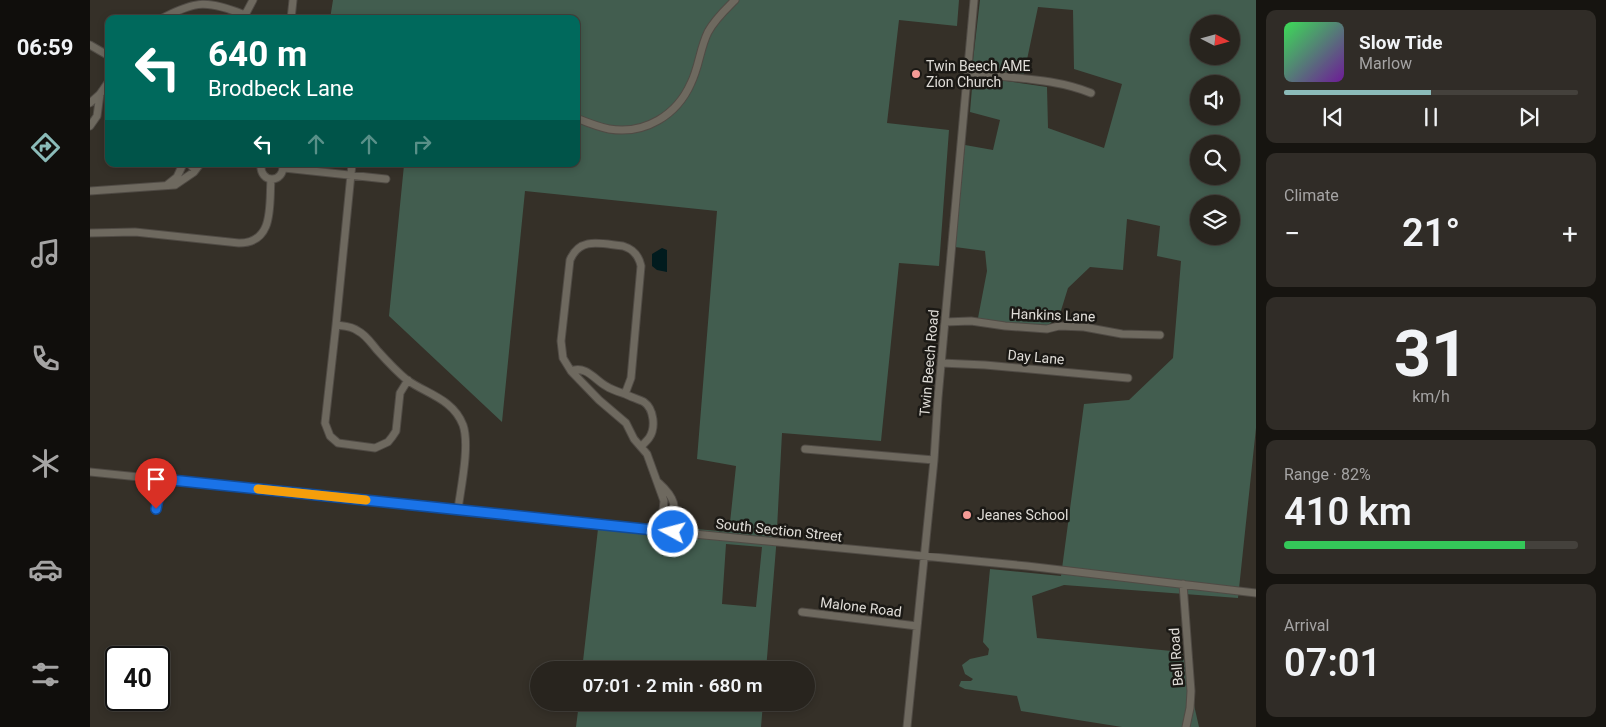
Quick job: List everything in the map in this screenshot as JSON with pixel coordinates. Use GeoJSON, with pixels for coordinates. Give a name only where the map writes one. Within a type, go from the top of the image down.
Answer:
{"type":"FeatureCollection","features":[{"type":"Feature","properties":{"kind":"street"},"geometry":{"type":"LineString","coordinates":[[245,15],[253,0]]}},
{"type":"Feature","properties":{"kind":"street"},"geometry":{"type":"LineString","coordinates":[[291,15],[293,0]]}},
{"type":"Feature","properties":{"kind":"street"},"geometry":{"type":"LineString","coordinates":[[580,119],[608,129],[630,130],[650,126],[668,114],[684,98],[692,81],[708,32],[720,14],[735,0]]}},
{"type":"Feature","properties":{"kind":"street","name":"Twin Beech Road"},"geometry":{"type":"LineString","coordinates":[[907,727],[934,460],[974,0]]}},
{"type":"Feature","properties":{"kind":"street"},"geometry":{"type":"LineString","coordinates":[[168,15],[197,1],[227,7],[241,15]]}},
{"type":"Feature","properties":{"kind":"street"},"geometry":{"type":"LineString","coordinates":[[90,46],[105,54]]}},
{"type":"Feature","properties":{"kind":"street"},"geometry":{"type":"LineString","coordinates":[[967,72],[1049,82],[1091,93]]}},
{"type":"Feature","properties":{"kind":"street"},"geometry":{"type":"LineString","coordinates":[[90,103],[105,87]]}},
{"type":"Feature","properties":{"kind":"street"},"geometry":{"type":"LineString","coordinates":[[90,126],[97,116],[100,94]]}},
{"type":"Feature","properties":{"kind":"street"},"geometry":{"type":"LineString","coordinates":[[164,186],[177,177],[182,167]]}},
{"type":"Feature","properties":{"kind":"street"},"geometry":{"type":"LineString","coordinates":[[90,190],[175,185],[198,167]]}},
{"type":"Feature","properties":{"kind":"street"},"geometry":{"type":"LineString","coordinates":[[261,167],[262,173],[271,179],[281,175],[283,167]]}},
{"type":"Feature","properties":{"kind":"street"},"geometry":{"type":"LineString","coordinates":[[290,167],[386,179]]}},
{"type":"Feature","properties":{"kind":"street"},"geometry":{"type":"LineString","coordinates":[[351,167],[325,423],[330,436],[338,443],[375,448],[388,442],[396,431],[400,393],[408,380]]}},
{"type":"Feature","properties":{"kind":"street"},"geometry":{"type":"LineString","coordinates":[[90,233],[135,232],[239,243],[249,242],[260,236],[267,224],[271,179]]}},
{"type":"Feature","properties":{"kind":"street"},"geometry":{"type":"LineString","coordinates":[[625,394],[631,378],[641,266],[637,255],[628,247],[589,243],[580,246],[570,260],[561,341],[563,358],[571,371],[599,400],[626,423],[634,439],[647,454],[664,501],[661,530]]}},
{"type":"Feature","properties":{"kind":"street","name":"Hankins Lane"},"geometry":{"type":"LineString","coordinates":[[945,322],[971,321],[1004,326],[1047,329],[1059,326],[1084,327],[1122,334],[1160,335]]}},
{"type":"Feature","properties":{"kind":"street"},"geometry":{"type":"LineString","coordinates":[[336,325],[358,330],[408,380],[450,405],[456,412],[462,424],[465,444],[458,509]]}},
{"type":"Feature","properties":{"kind":"street","name":"Day Lane"},"geometry":{"type":"LineString","coordinates":[[941,363],[985,365],[1128,378]]}},
{"type":"Feature","properties":{"kind":"street"},"geometry":{"type":"LineString","coordinates":[[571,371],[588,372],[607,387],[644,402],[652,413],[653,420],[652,433],[641,447]]}},
{"type":"Feature","properties":{"kind":"street"},"geometry":{"type":"LineString","coordinates":[[805,449],[934,460]]}},
{"type":"Feature","properties":{"kind":"street","name":"South Section Street"},"geometry":{"type":"LineString","coordinates":[[90,472],[673,532],[1027,566],[1256,592]]}},
{"type":"Feature","properties":{"kind":"street"},"geometry":{"type":"LineString","coordinates":[[156,509],[162,479]]}},
{"type":"Feature","properties":{"kind":"street"},"geometry":{"type":"LineString","coordinates":[[658,483],[673,498],[673,532]]}},
{"type":"Feature","properties":{"kind":"street","name":"Bell Road"},"geometry":{"type":"LineString","coordinates":[[1183,584],[1191,692],[1186,727]]}},
{"type":"Feature","properties":{"kind":"street","name":"Malone Road"},"geometry":{"type":"LineString","coordinates":[[802,612],[917,626]]}},
{"type":"Feature","properties":{"kind":"green space"},"geometry":{"type":"Polygon","coordinates":[[[333,0],[959,0],[957,26],[899,20],[887,123],[949,130],[939,266],[899,263],[881,441],[782,433],[776,548],[767,661],[583,661],[599,520],[729,532],[736,466],[697,459],[717,211],[525,191],[502,422],[389,316],[404,167],[580,167],[580,15],[331,15],[333,0]],[[726,544],[722,604],[756,607],[762,547],[726,544]]]}},
{"type":"Feature","properties":{"kind":"green space"},"geometry":{"type":"Polygon","coordinates":[[[980,0],[1256,0],[1256,428],[1238,598],[1064,585],[1032,596],[1037,638],[1182,652],[1199,727],[1122,727],[1021,711],[1017,696],[965,689],[959,686],[961,681],[971,681],[973,679],[965,674],[962,665],[970,659],[988,655],[989,649],[983,642],[990,569],[1061,576],[1084,404],[1129,400],[1173,358],[1181,261],[1157,256],[1160,226],[1127,219],[1123,270],[1090,267],[1068,288],[1059,317],[1048,325],[1005,323],[978,318],[987,271],[985,251],[955,247],[965,145],[993,150],[1000,120],[970,112],[973,76],[1047,87],[1048,128],[1104,148],[1122,84],[1074,69],[1073,10],[1038,7],[1024,74],[972,69],[980,0]]]}},
{"type":"Feature","properties":{"kind":"green space"},"geometry":{"type":"Polygon","coordinates":[[[578,711],[762,711],[761,727],[576,727],[578,711]]]}},
{"type":"Feature","properties":{"kind":"water"},"geometry":{"type":"Polygon","coordinates":[[[662,248],[667,250],[667,272],[657,270],[652,266],[652,254],[662,248]]]}},
{"type":"Feature","properties":{"kind":"slow traffic"},"geometry":{"type":"LineString","coordinates":[[258,489],[366,500]]}},
{"type":"Feature","properties":{"kind":"place","name":"Twin Beech AME Zion Church"},"geometry":{"type":"Point","coordinates":[916,74]}},
{"type":"Feature","properties":{"kind":"place","name":"Jeanes School"},"geometry":{"type":"Point","coordinates":[967,515]}},
{"type":"Feature","properties":{"kind":"route"},"geometry":{"type":"LineString","coordinates":[[156,509],[162,479],[673,532]]}}]}
